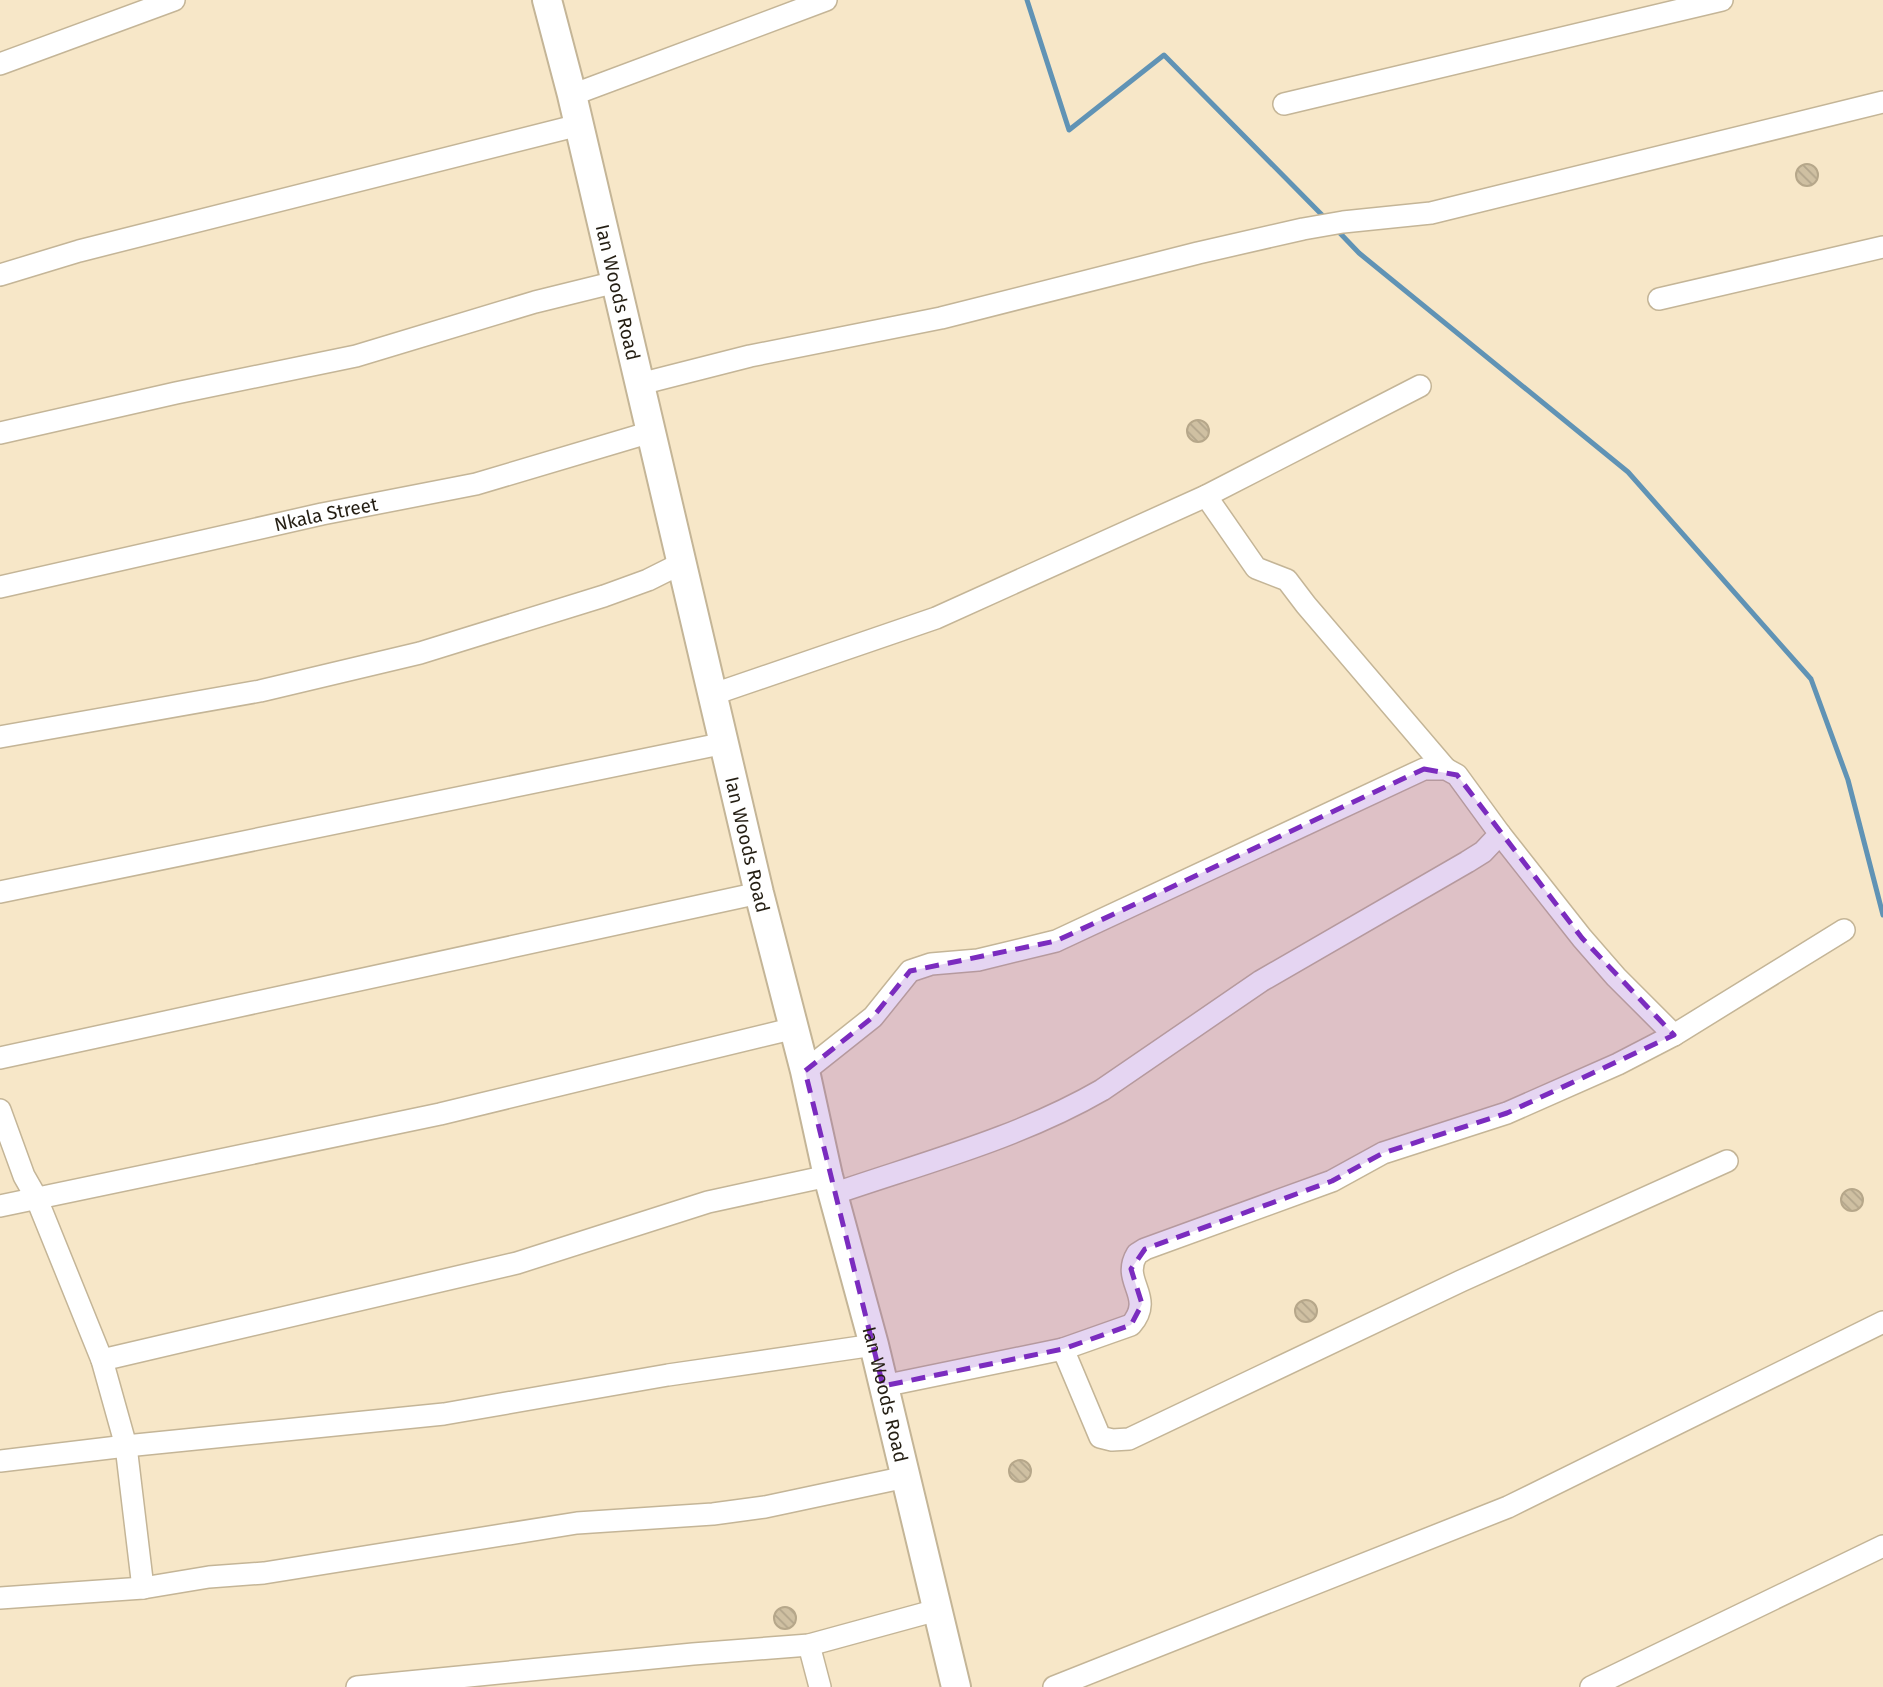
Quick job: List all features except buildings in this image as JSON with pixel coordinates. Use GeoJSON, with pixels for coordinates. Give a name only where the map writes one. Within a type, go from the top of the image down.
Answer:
{"type":"FeatureCollection","features":[{"type":"Feature","properties":{"kind":"street"},"geometry":{"type":"LineString","coordinates":[[0,64],[174,0]]}},
{"type":"Feature","properties":{"kind":"street","name":"Ian Woods Road"},"geometry":{"type":"LineString","coordinates":[[547,0],[652,432],[759,893],[805,1071],[830,1185],[874,1345],[956,1687]]}},
{"type":"Feature","properties":{"kind":"street"},"geometry":{"type":"LineString","coordinates":[[572,96],[826,0]]}},
{"type":"Feature","properties":{"kind":"street"},"geometry":{"type":"LineString","coordinates":[[1284,104],[1722,0]]}},
{"type":"Feature","properties":{"kind":"street"},"geometry":{"type":"LineString","coordinates":[[640,384],[750,356],[941,317],[1303,229],[1431,213],[1883,102]]}},
{"type":"Feature","properties":{"kind":"street"},"geometry":{"type":"LineString","coordinates":[[0,275],[79,251],[579,125]]}},
{"type":"Feature","properties":{"kind":"street"},"geometry":{"type":"LineString","coordinates":[[1659,299],[1883,247]]}},
{"type":"Feature","properties":{"kind":"street"},"geometry":{"type":"LineString","coordinates":[[0,433],[356,356],[534,302],[616,282]]}},
{"type":"Feature","properties":{"kind":"street"},"geometry":{"type":"LineString","coordinates":[[714,694],[936,618],[1206,496],[1420,386]]}},
{"type":"Feature","properties":{"kind":"street","name":"Nkala Street"},"geometry":{"type":"LineString","coordinates":[[0,587],[322,514],[476,484],[652,432]]}},
{"type":"Feature","properties":{"kind":"street"},"geometry":{"type":"LineString","coordinates":[[1206,496],[1256,568],[1287,580],[1306,606],[1446,769],[1457,775],[1582,938],[1674,1035]]}},
{"type":"Feature","properties":{"kind":"street"},"geometry":{"type":"LineString","coordinates":[[0,737],[260,691],[420,653],[604,596],[648,580],[682,563]]}},
{"type":"Feature","properties":{"kind":"street"},"geometry":{"type":"LineString","coordinates":[[0,892],[725,743]]}},
{"type":"Feature","properties":{"kind":"street"},"geometry":{"type":"LineString","coordinates":[[805,1071],[873,1017],[910,971],[932,964],[978,960],[1056,942],[1424,769],[1446,769]]}},
{"type":"Feature","properties":{"kind":"street"},"geometry":{"type":"LineString","coordinates":[[102,1360],[504,1266],[708,1202],[830,1185],[1002,1135],[1075,1106],[1102,1090],[1261,981],[1483,852],[1500,834]]}},
{"type":"Feature","properties":{"kind":"street"},"geometry":{"type":"LineString","coordinates":[[0,1058],[759,893]]}},
{"type":"Feature","properties":{"kind":"street"},"geometry":{"type":"LineString","coordinates":[[883,1386],[1063,1349],[1131,1325],[1139,1316],[1142,1304],[1131,1269],[1137,1254],[1146,1249],[1332,1181],[1383,1153],[1507,1113],[1618,1064],[1674,1035],[1844,930]]}},
{"type":"Feature","properties":{"kind":"street"},"geometry":{"type":"LineString","coordinates":[[0,1206],[440,1114],[794,1028]]}},
{"type":"Feature","properties":{"kind":"street"},"geometry":{"type":"LineString","coordinates":[[0,1110],[24,1176],[36,1197],[102,1360],[126,1446],[143,1588]]}},
{"type":"Feature","properties":{"kind":"street"},"geometry":{"type":"LineString","coordinates":[[1063,1349],[1100,1437],[1112,1440],[1129,1438],[1461,1281],[1727,1161]]}},
{"type":"Feature","properties":{"kind":"street"},"geometry":{"type":"LineString","coordinates":[[1054,1687],[1508,1507],[1883,1322]]}},
{"type":"Feature","properties":{"kind":"street"},"geometry":{"type":"LineString","coordinates":[[0,1461],[444,1414],[874,1345]]}},
{"type":"Feature","properties":{"kind":"street"},"geometry":{"type":"LineString","coordinates":[[0,1598],[143,1588],[209,1577],[264,1573],[577,1523],[713,1514],[765,1507],[906,1476]]}},
{"type":"Feature","properties":{"kind":"street"},"geometry":{"type":"LineString","coordinates":[[1591,1687],[1883,1546]]}},
{"type":"Feature","properties":{"kind":"street"},"geometry":{"type":"LineString","coordinates":[[357,1687],[493,1672],[809,1645],[937,1610]]}},
{"type":"Feature","properties":{"kind":"street"},"geometry":{"type":"LineString","coordinates":[[809,1645],[820,1687]]}},
{"type":"Feature","properties":{"kind":"highlighted area"},"geometry":{"type":"Polygon","coordinates":[[[1424,769],[1457,775],[1582,938],[1674,1035],[1507,1113],[1383,1153],[1332,1181],[1145,1249],[1131,1269],[1142,1304],[1131,1325],[1063,1349],[883,1386],[805,1071],[873,1017],[910,971],[1056,941],[1424,769]]]}},
{"type":"Feature","properties":{"kind":"waterway"},"geometry":{"type":"LineString","coordinates":[[1027,0],[1069,130],[1164,55],[1327,220]]}},
{"type":"Feature","properties":{"kind":"waterway"},"geometry":{"type":"LineString","coordinates":[[1336,229],[1359,253],[1628,472],[1811,679],[1848,780],[1883,915]]}}]}
